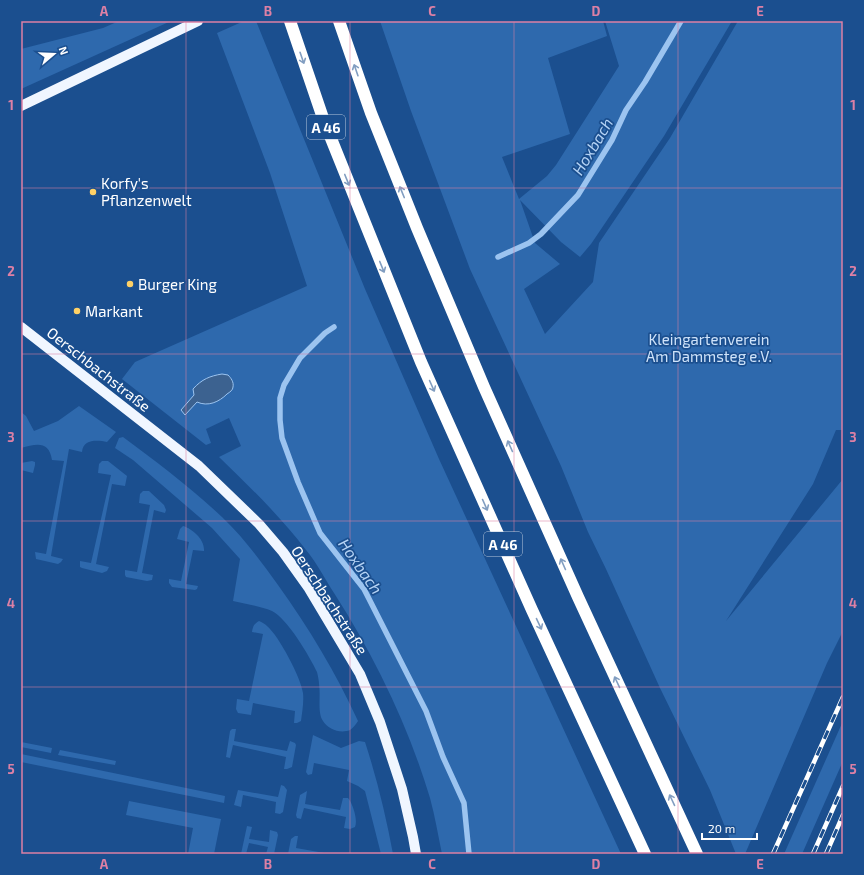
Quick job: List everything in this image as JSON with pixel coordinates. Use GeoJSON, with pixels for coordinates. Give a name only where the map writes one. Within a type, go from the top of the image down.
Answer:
{"type":"FeatureCollection","features":[{"type":"Feature","properties":{"kind":"highway","name":"A 46"},"geometry":{"type":"LineString","coordinates":[[290,21],[324,121],[421,362],[532,610],[646,854]]}},
{"type":"Feature","properties":{"kind":"highway"},"geometry":{"type":"LineString","coordinates":[[339,21],[382,142],[484,387],[578,597],[697,854]]}},
{"type":"Feature","properties":{"kind":"main road"},"geometry":{"type":"LineString","coordinates":[[21,106],[198,21]]}},
{"type":"Feature","properties":{"kind":"main road","name":"Oerschbachstraße"},"geometry":{"type":"LineString","coordinates":[[21,327],[199,466],[259,524],[283,552],[308,587],[360,674],[380,722],[402,789],[416,854]]}},
{"type":"Feature","properties":{"kind":"green space"},"geometry":{"type":"Polygon","coordinates":[[[119,21],[171,21],[21,89],[21,49],[103,28],[119,21]]]}},
{"type":"Feature","properties":{"kind":"green space"},"geometry":{"type":"Polygon","coordinates":[[[244,21],[256,21],[365,289],[439,459],[621,854],[442,854],[430,798],[401,718],[377,667],[349,617],[321,571],[296,537],[219,457],[241,446],[229,418],[206,429],[211,443],[206,445],[122,379],[135,362],[307,286],[270,173],[217,33],[244,21]]]}},
{"type":"Feature","properties":{"kind":"green space","name":"Kleingartenverein Am Dammsteg e.V."},"geometry":{"type":"Polygon","coordinates":[[[380,21],[603,21],[607,36],[548,58],[570,134],[502,157],[519,199],[547,176],[556,165],[619,66],[605,21],[732,21],[664,136],[591,244],[580,257],[561,242],[520,200],[535,243],[560,264],[524,289],[545,334],[593,282],[599,243],[670,138],[738,21],[843,21],[843,430],[836,430],[813,484],[726,621],[843,479],[843,631],[827,663],[745,854],[736,854],[710,790],[660,688],[588,532],[561,466],[470,269],[411,111],[380,21]]]}},
{"type":"Feature","properties":{"kind":"green space"},"geometry":{"type":"Polygon","coordinates":[[[79,406],[116,432],[107,442],[91,441],[85,445],[82,452],[69,449],[51,556],[63,559],[58,564],[36,559],[35,552],[46,554],[64,461],[52,460],[48,449],[45,446],[32,445],[21,448],[21,412],[26,416],[34,431],[58,421],[79,406]]]}},
{"type":"Feature","properties":{"kind":"green space"},"geometry":{"type":"Polygon","coordinates":[[[123,437],[210,506],[237,533],[258,558],[278,585],[321,651],[350,703],[358,721],[350,730],[335,730],[323,721],[320,713],[320,689],[317,672],[298,638],[284,621],[272,611],[258,606],[233,601],[240,559],[212,528],[133,460],[115,448],[119,438],[123,437]]]}},
{"type":"Feature","properties":{"kind":"green space"},"geometry":{"type":"Polygon","coordinates":[[[32,461],[35,462],[33,473],[21,470],[21,463],[32,461]]]}},
{"type":"Feature","properties":{"kind":"green space"},"geometry":{"type":"Polygon","coordinates":[[[102,461],[108,461],[127,476],[125,486],[112,484],[96,564],[109,567],[107,571],[102,573],[80,567],[80,561],[91,563],[111,475],[98,473],[99,464],[102,461]]]}},
{"type":"Feature","properties":{"kind":"green space"},"geometry":{"type":"Polygon","coordinates":[[[143,491],[149,491],[164,505],[166,510],[165,513],[154,510],[142,573],[153,575],[152,580],[147,581],[126,577],[125,575],[125,570],[137,572],[150,505],[139,503],[140,494],[143,491]]]}},
{"type":"Feature","properties":{"kind":"green space"},"geometry":{"type":"Polygon","coordinates":[[[183,526],[198,536],[204,547],[204,551],[193,550],[186,584],[198,586],[195,590],[172,587],[169,583],[169,579],[181,581],[189,542],[177,539],[180,529],[183,526]]]}},
{"type":"Feature","properties":{"kind":"green space"},"geometry":{"type":"Polygon","coordinates":[[[259,621],[272,631],[289,658],[301,686],[303,700],[301,721],[297,723],[294,723],[295,711],[253,703],[251,715],[238,713],[236,709],[237,699],[249,701],[263,634],[252,632],[254,625],[259,621]]]}},
{"type":"Feature","properties":{"kind":"green space"},"geometry":{"type":"Polygon","coordinates":[[[843,721],[843,761],[802,854],[784,854],[843,721]]]}},
{"type":"Feature","properties":{"kind":"green space"},"geometry":{"type":"Polygon","coordinates":[[[232,729],[236,729],[234,741],[287,751],[290,741],[295,743],[296,745],[292,767],[284,769],[286,757],[233,745],[230,758],[226,757],[230,731],[232,729]]]}},
{"type":"Feature","properties":{"kind":"green space"},"geometry":{"type":"Polygon","coordinates":[[[313,735],[341,748],[359,741],[365,742],[381,798],[393,854],[381,854],[365,791],[347,781],[349,770],[314,763],[312,774],[308,775],[306,772],[313,735]]]}},
{"type":"Feature","properties":{"kind":"green space"},"geometry":{"type":"Polygon","coordinates":[[[21,742],[52,748],[51,753],[21,747],[21,742]]]}},
{"type":"Feature","properties":{"kind":"green space"},"geometry":{"type":"Polygon","coordinates":[[[60,750],[116,761],[115,765],[58,755],[60,750]]]}},
{"type":"Feature","properties":{"kind":"green space"},"geometry":{"type":"Polygon","coordinates":[[[21,754],[225,796],[224,803],[21,762],[21,754]]]}},
{"type":"Feature","properties":{"kind":"green space"},"geometry":{"type":"Polygon","coordinates":[[[281,785],[287,790],[283,812],[280,814],[275,813],[276,802],[243,795],[241,807],[234,805],[238,790],[278,797],[281,785]]]}},
{"type":"Feature","properties":{"kind":"green space"},"geometry":{"type":"Polygon","coordinates":[[[307,791],[305,804],[340,810],[343,798],[348,798],[352,804],[356,820],[355,827],[350,829],[344,828],[346,817],[304,808],[301,819],[297,818],[296,815],[300,795],[307,791]]]}},
{"type":"Feature","properties":{"kind":"green space"},"geometry":{"type":"Polygon","coordinates":[[[129,801],[221,819],[214,854],[188,854],[193,828],[126,815],[129,801]]]}},
{"type":"Feature","properties":{"kind":"green space"},"geometry":{"type":"Polygon","coordinates":[[[247,826],[252,827],[249,839],[269,842],[270,830],[277,832],[278,835],[274,854],[266,854],[268,847],[249,843],[246,854],[241,854],[247,826]]]}},
{"type":"Feature","properties":{"kind":"green space"},"geometry":{"type":"Polygon","coordinates":[[[298,836],[296,848],[330,854],[288,854],[291,839],[298,836]]]}},
{"type":"Feature","properties":{"kind":"shaded area"},"geometry":{"type":"Polygon","coordinates":[[[222,374],[228,375],[232,380],[233,388],[231,391],[213,403],[205,404],[197,402],[185,415],[181,410],[194,395],[193,389],[206,378],[222,374]]]}},
{"type":"Feature","properties":{"kind":"waterway","name":"Hoxbach"},"geometry":{"type":"LineString","coordinates":[[498,257],[529,243],[541,234],[578,195],[612,140],[626,110],[645,82],[681,21]]}},
{"type":"Feature","properties":{"kind":"waterway","name":"Hoxbach"},"geometry":{"type":"LineString","coordinates":[[334,327],[325,333],[300,358],[284,385],[280,398],[282,438],[298,482],[320,533],[364,589],[426,711],[443,757],[464,803],[469,854]]}},
{"type":"Feature","properties":{"kind":"railway"},"geometry":{"type":"LineString","coordinates":[[773,854],[843,697]]}},
{"type":"Feature","properties":{"kind":"railway"},"geometry":{"type":"LineString","coordinates":[[813,854],[843,786]]}},
{"type":"Feature","properties":{"kind":"railway"},"geometry":{"type":"LineString","coordinates":[[826,854],[843,815]]}},
{"type":"Feature","properties":{"kind":"place","name":"Korfy's Pflanzenwelt"},"geometry":{"type":"Point","coordinates":[93,192]}},
{"type":"Feature","properties":{"kind":"place","name":"Burger King"},"geometry":{"type":"Point","coordinates":[130,284]}},
{"type":"Feature","properties":{"kind":"place","name":"Markant"},"geometry":{"type":"Point","coordinates":[77,311]}}]}
